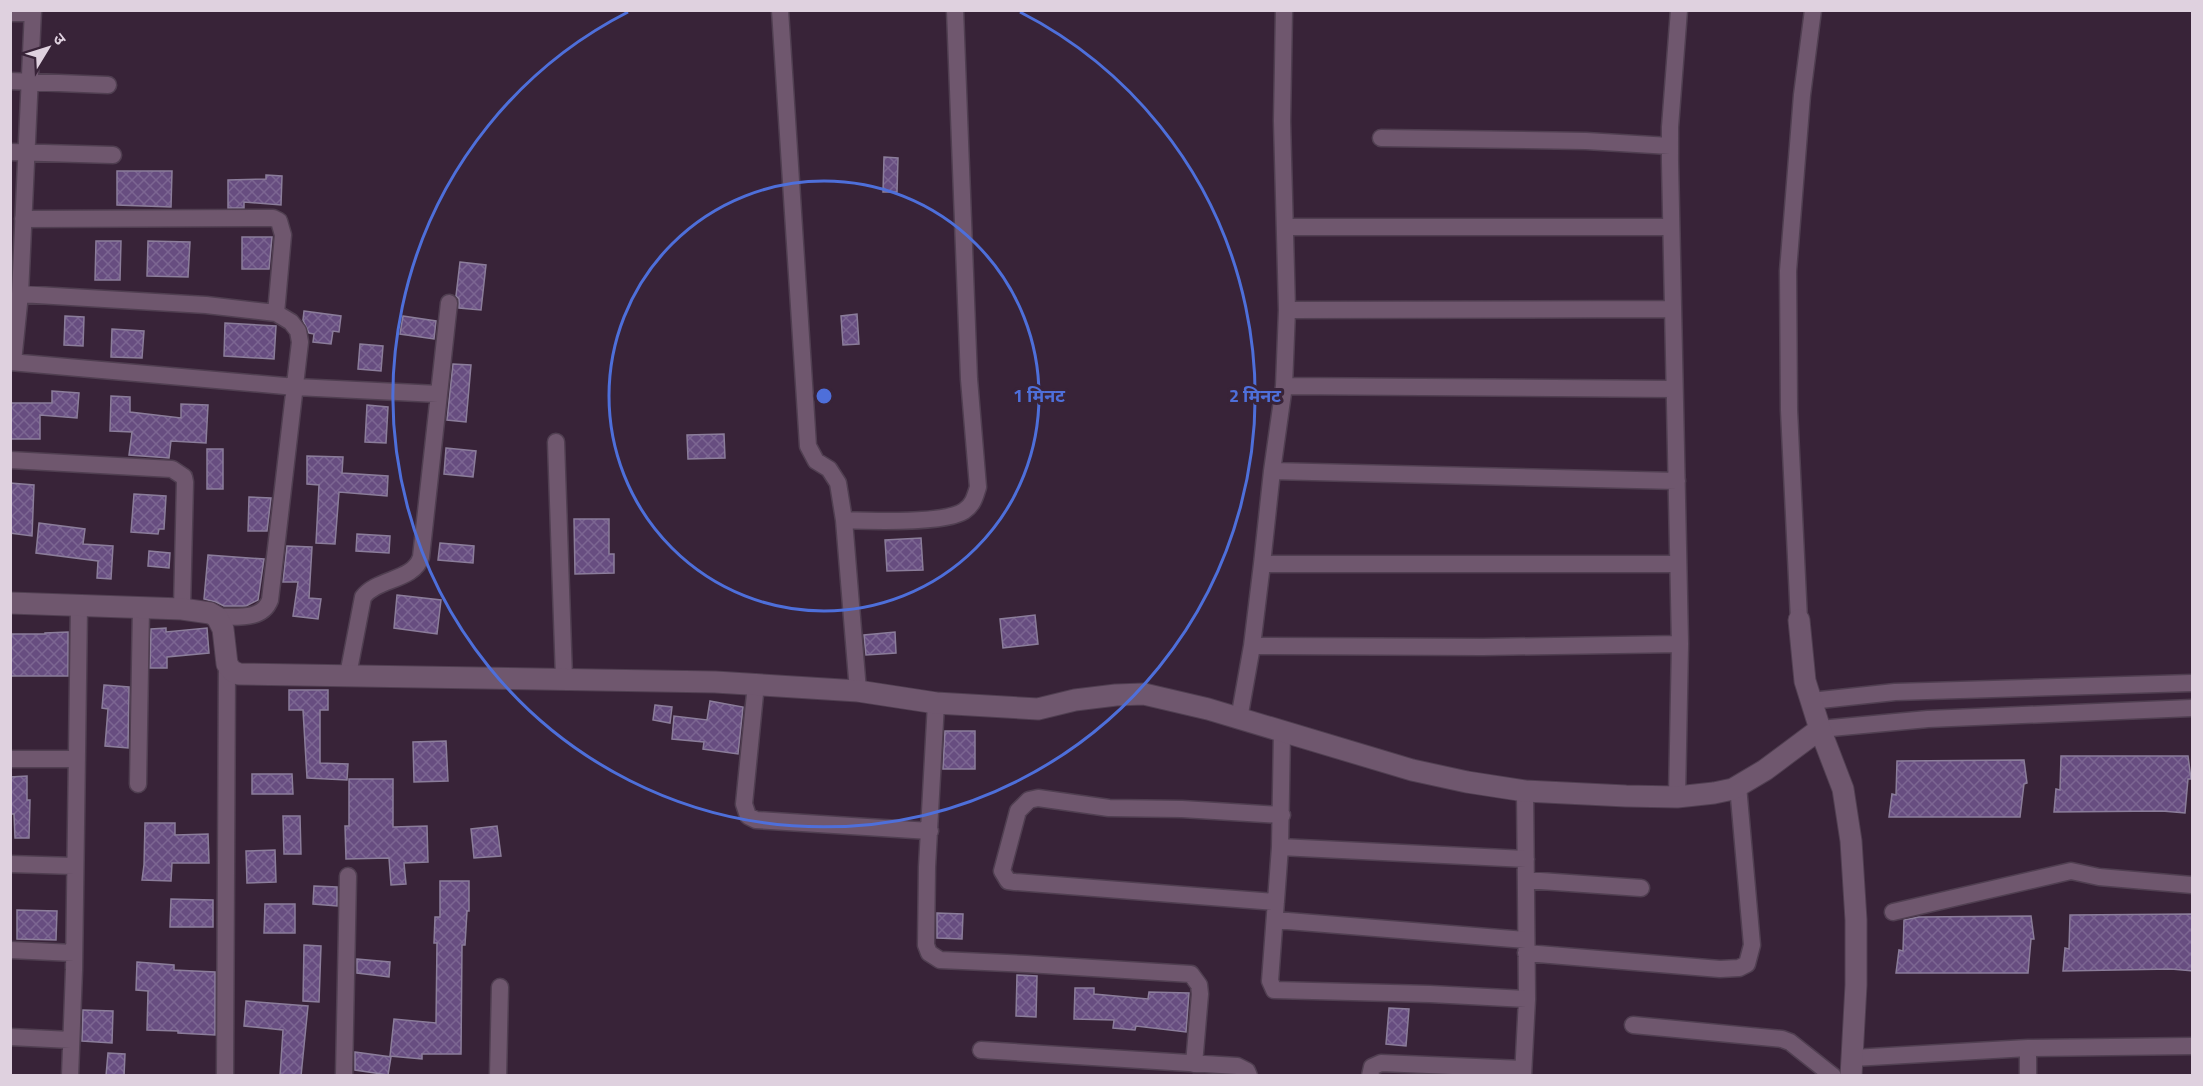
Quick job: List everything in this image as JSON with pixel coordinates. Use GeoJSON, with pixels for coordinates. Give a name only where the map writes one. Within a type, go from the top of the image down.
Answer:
{"type":"FeatureCollection","features":[{"type":"Feature","properties":{"kind":"street"},"geometry":{"type":"LineString","coordinates":[[780,10],[808,446],[816,461],[829,470],[838,483],[844,520],[858,691]]}},
{"type":"Feature","properties":{"kind":"street"},"geometry":{"type":"LineString","coordinates":[[844,520],[885,521],[945,518],[962,512],[970,506],[978,488],[969,379],[955,10]]}},
{"type":"Feature","properties":{"kind":"street"},"geometry":{"type":"LineString","coordinates":[[1239,719],[1252,646],[1284,386],[1287,310],[1282,122],[1284,10]]}},
{"type":"Feature","properties":{"kind":"street"},"geometry":{"type":"LineString","coordinates":[[1677,797],[1680,644],[1673,389],[1670,146],[1679,10]]}},
{"type":"Feature","properties":{"kind":"street"},"geometry":{"type":"LineString","coordinates":[[1813,10],[1802,95],[1788,271],[1789,410],[1799,620],[1805,681],[1843,789],[1851,841],[1856,920],[1852,1067],[2028,1048],[2193,1046]]}},
{"type":"Feature","properties":{"kind":"street"},"geometry":{"type":"LineString","coordinates":[[10,13],[33,12],[29,81],[18,152],[23,219],[20,294],[12,362],[296,387],[438,394]]}},
{"type":"Feature","properties":{"kind":"street"},"geometry":{"type":"LineString","coordinates":[[10,81],[108,85]]}},
{"type":"Feature","properties":{"kind":"street"},"geometry":{"type":"LineString","coordinates":[[1381,138],[1586,141],[1670,146]]}},
{"type":"Feature","properties":{"kind":"street"},"geometry":{"type":"LineString","coordinates":[[18,152],[113,155]]}},
{"type":"Feature","properties":{"kind":"street"},"geometry":{"type":"LineString","coordinates":[[23,219],[273,218],[279,221],[282,235],[276,313]]}},
{"type":"Feature","properties":{"kind":"street"},"geometry":{"type":"LineString","coordinates":[[1286,227],[1671,227]]}},
{"type":"Feature","properties":{"kind":"street"},"geometry":{"type":"LineString","coordinates":[[10,603],[182,609],[210,613],[217,617],[262,613],[270,600],[300,342],[298,331],[291,322],[276,313],[206,304],[20,294]]}},
{"type":"Feature","properties":{"kind":"street"},"geometry":{"type":"LineString","coordinates":[[348,675],[363,597],[371,589],[407,573],[419,563],[449,303]]}},
{"type":"Feature","properties":{"kind":"street"},"geometry":{"type":"LineString","coordinates":[[1287,310],[1673,309]]}},
{"type":"Feature","properties":{"kind":"street"},"geometry":{"type":"LineString","coordinates":[[1284,386],[1673,389]]}},
{"type":"Feature","properties":{"kind":"street"},"geometry":{"type":"LineString","coordinates":[[556,442],[564,678]]}},
{"type":"Feature","properties":{"kind":"street"},"geometry":{"type":"LineString","coordinates":[[10,460],[172,469],[178,472],[185,482],[182,609]]}},
{"type":"Feature","properties":{"kind":"street"},"geometry":{"type":"LineString","coordinates":[[1272,471],[1677,481]]}},
{"type":"Feature","properties":{"kind":"street"},"geometry":{"type":"LineString","coordinates":[[1262,564],[1677,564]]}},
{"type":"Feature","properties":{"kind":"street"},"geometry":{"type":"LineString","coordinates":[[70,1076],[79,606]]}},
{"type":"Feature","properties":{"kind":"street"},"geometry":{"type":"LineString","coordinates":[[138,784],[141,608]]}},
{"type":"Feature","properties":{"kind":"street"},"geometry":{"type":"LineString","coordinates":[[217,617],[223,629],[227,664],[225,1076]]}},
{"type":"Feature","properties":{"kind":"street"},"geometry":{"type":"LineString","coordinates":[[1252,646],[1680,644]]}},
{"type":"Feature","properties":{"kind":"street"},"geometry":{"type":"LineString","coordinates":[[227,664],[232,671],[239,674],[564,678],[756,684],[858,691],[936,703],[1038,709],[1085,699],[1144,694],[1199,706],[1412,770],[1467,782],[1525,791],[1626,796],[1677,797],[1714,793],[1738,786],[1765,770],[1820,729],[1928,719],[2193,708]]}},
{"type":"Feature","properties":{"kind":"street"},"geometry":{"type":"LineString","coordinates":[[1811,701],[1896,692],[2193,682]]}},
{"type":"Feature","properties":{"kind":"street"},"geometry":{"type":"LineString","coordinates":[[756,684],[744,804],[748,816],[756,820],[930,831]]}},
{"type":"Feature","properties":{"kind":"street"},"geometry":{"type":"LineString","coordinates":[[936,703],[926,945],[933,957],[940,960],[1191,974],[1199,985],[1200,994],[1194,1064]]}},
{"type":"Feature","properties":{"kind":"street"},"geometry":{"type":"LineString","coordinates":[[1282,732],[1282,815],[1270,981],[1274,990],[1527,999]]}},
{"type":"Feature","properties":{"kind":"street"},"geometry":{"type":"LineString","coordinates":[[10,759],[76,759]]}},
{"type":"Feature","properties":{"kind":"street"},"geometry":{"type":"LineString","coordinates":[[1275,920],[1526,946],[1573,958],[1720,969],[1739,968],[1747,964],[1752,945],[1738,786]]}},
{"type":"Feature","properties":{"kind":"street"},"geometry":{"type":"LineString","coordinates":[[1370,1076],[1372,1067],[1381,1063],[1523,1072],[1527,999],[1525,791]]}},
{"type":"Feature","properties":{"kind":"street"},"geometry":{"type":"LineString","coordinates":[[1276,902],[1015,882],[1008,881],[1002,872],[1018,811],[1029,800],[1038,798],[1109,808],[1182,809],[1282,815]]}},
{"type":"Feature","properties":{"kind":"street"},"geometry":{"type":"LineString","coordinates":[[1280,847],[1526,859]]}},
{"type":"Feature","properties":{"kind":"street"},"geometry":{"type":"LineString","coordinates":[[10,864],[75,866]]}},
{"type":"Feature","properties":{"kind":"street"},"geometry":{"type":"LineString","coordinates":[[1893,912],[2071,870],[2099,877],[2193,885]]}},
{"type":"Feature","properties":{"kind":"street"},"geometry":{"type":"LineString","coordinates":[[344,1076],[348,876]]}},
{"type":"Feature","properties":{"kind":"street"},"geometry":{"type":"LineString","coordinates":[[1526,880],[1641,888]]}},
{"type":"Feature","properties":{"kind":"street"},"geometry":{"type":"LineString","coordinates":[[10,950],[74,953]]}},
{"type":"Feature","properties":{"kind":"street"},"geometry":{"type":"LineString","coordinates":[[498,1076],[500,987]]}},
{"type":"Feature","properties":{"kind":"street"},"geometry":{"type":"LineString","coordinates":[[1633,1025],[1782,1039],[1790,1042],[1833,1076]]}},
{"type":"Feature","properties":{"kind":"street"},"geometry":{"type":"LineString","coordinates":[[10,1037],[71,1040]]}},
{"type":"Feature","properties":{"kind":"street"},"geometry":{"type":"LineString","coordinates":[[2028,1048],[2028,1076]]}},
{"type":"Feature","properties":{"kind":"street"},"geometry":{"type":"LineString","coordinates":[[981,1050],[1238,1066],[1247,1071],[1249,1076]]}},
{"type":"Feature","properties":{"kind":"building"},"geometry":{"type":"Polygon","coordinates":[[[884,157],[898,158],[897,192],[883,192],[884,157]]]}},
{"type":"Feature","properties":{"kind":"building"},"geometry":{"type":"Polygon","coordinates":[[[117,171],[172,171],[171,207],[117,205],[117,171]]]}},
{"type":"Feature","properties":{"kind":"building"},"geometry":{"type":"Polygon","coordinates":[[[266,175],[282,176],[281,205],[244,202],[244,208],[228,208],[228,180],[266,179],[266,175]]]}},
{"type":"Feature","properties":{"kind":"building"},"geometry":{"type":"Polygon","coordinates":[[[242,237],[272,237],[269,269],[242,269],[242,237]]]}},
{"type":"Feature","properties":{"kind":"building"},"geometry":{"type":"Polygon","coordinates":[[[96,241],[121,241],[120,280],[95,280],[96,241]]]}},
{"type":"Feature","properties":{"kind":"building"},"geometry":{"type":"Polygon","coordinates":[[[148,241],[190,242],[188,277],[147,276],[148,241]]]}},
{"type":"Feature","properties":{"kind":"building"},"geometry":{"type":"Polygon","coordinates":[[[460,262],[486,265],[481,310],[459,308],[459,299],[456,296],[460,262]]]}},
{"type":"Feature","properties":{"kind":"building"},"geometry":{"type":"Polygon","coordinates":[[[304,311],[341,316],[339,332],[333,331],[331,344],[313,342],[314,334],[309,333],[303,320],[304,311]]]}},
{"type":"Feature","properties":{"kind":"building"},"geometry":{"type":"Polygon","coordinates":[[[857,314],[859,344],[843,345],[841,316],[857,314]]]}},
{"type":"Feature","properties":{"kind":"building"},"geometry":{"type":"Polygon","coordinates":[[[65,316],[84,317],[83,346],[64,345],[65,316]]]}},
{"type":"Feature","properties":{"kind":"building"},"geometry":{"type":"Polygon","coordinates":[[[403,316],[436,321],[434,339],[400,334],[403,316]]]}},
{"type":"Feature","properties":{"kind":"building"},"geometry":{"type":"Polygon","coordinates":[[[225,323],[276,326],[274,359],[224,356],[225,323]]]}},
{"type":"Feature","properties":{"kind":"building"},"geometry":{"type":"Polygon","coordinates":[[[112,329],[144,331],[142,358],[111,357],[112,329]]]}},
{"type":"Feature","properties":{"kind":"building"},"geometry":{"type":"Polygon","coordinates":[[[360,344],[383,346],[381,371],[358,369],[360,344]]]}},
{"type":"Feature","properties":{"kind":"building"},"geometry":{"type":"Polygon","coordinates":[[[453,364],[471,365],[466,422],[447,420],[453,364]]]}},
{"type":"Feature","properties":{"kind":"building"},"geometry":{"type":"Polygon","coordinates":[[[52,391],[79,393],[77,418],[40,415],[40,439],[10,439],[10,403],[52,403],[52,391]]]}},
{"type":"Feature","properties":{"kind":"building"},"geometry":{"type":"Polygon","coordinates":[[[111,396],[130,397],[130,412],[181,418],[181,404],[208,405],[206,443],[171,441],[169,458],[129,455],[132,432],[110,431],[111,396]]]}},
{"type":"Feature","properties":{"kind":"building"},"geometry":{"type":"Polygon","coordinates":[[[367,405],[388,407],[386,443],[365,442],[367,405]]]}},
{"type":"Feature","properties":{"kind":"building"},"geometry":{"type":"Polygon","coordinates":[[[724,434],[725,458],[688,459],[687,435],[724,434]]]}},
{"type":"Feature","properties":{"kind":"building"},"geometry":{"type":"Polygon","coordinates":[[[446,448],[476,451],[473,477],[444,474],[446,448]]]}},
{"type":"Feature","properties":{"kind":"building"},"geometry":{"type":"Polygon","coordinates":[[[207,449],[223,449],[223,489],[207,489],[207,449]]]}},
{"type":"Feature","properties":{"kind":"building"},"geometry":{"type":"Polygon","coordinates":[[[307,456],[343,457],[342,473],[388,476],[387,496],[339,492],[335,544],[316,543],[319,485],[307,484],[307,456]]]}},
{"type":"Feature","properties":{"kind":"building"},"geometry":{"type":"Polygon","coordinates":[[[10,483],[34,485],[32,536],[10,533],[10,483]]]}},
{"type":"Feature","properties":{"kind":"building"},"geometry":{"type":"Polygon","coordinates":[[[134,494],[166,496],[164,529],[159,529],[158,534],[131,532],[134,494]]]}},
{"type":"Feature","properties":{"kind":"building"},"geometry":{"type":"Polygon","coordinates":[[[249,497],[271,498],[267,531],[248,531],[249,497]]]}},
{"type":"Feature","properties":{"kind":"building"},"geometry":{"type":"Polygon","coordinates":[[[574,519],[609,519],[609,554],[614,554],[614,573],[575,574],[574,519]]]}},
{"type":"Feature","properties":{"kind":"building"},"geometry":{"type":"Polygon","coordinates":[[[39,523],[85,529],[83,544],[113,546],[111,579],[97,578],[98,561],[36,553],[39,523]]]}},
{"type":"Feature","properties":{"kind":"building"},"geometry":{"type":"Polygon","coordinates":[[[357,534],[390,536],[389,553],[356,551],[357,534]]]}},
{"type":"Feature","properties":{"kind":"building"},"geometry":{"type":"Polygon","coordinates":[[[921,538],[923,570],[887,571],[885,540],[921,538]]]}},
{"type":"Feature","properties":{"kind":"building"},"geometry":{"type":"Polygon","coordinates":[[[440,543],[474,546],[473,563],[438,560],[440,543]]]}},
{"type":"Feature","properties":{"kind":"building"},"geometry":{"type":"Polygon","coordinates":[[[287,546],[312,547],[309,598],[321,599],[318,619],[293,616],[298,582],[283,582],[287,546]]]}},
{"type":"Feature","properties":{"kind":"building"},"geometry":{"type":"Polygon","coordinates":[[[149,551],[170,553],[169,568],[148,566],[149,551]]]}},
{"type":"Feature","properties":{"kind":"building"},"geometry":{"type":"Polygon","coordinates":[[[208,555],[264,559],[258,600],[246,606],[224,606],[204,599],[208,555]]]}},
{"type":"Feature","properties":{"kind":"building"},"geometry":{"type":"Polygon","coordinates":[[[397,595],[441,600],[437,634],[394,628],[397,595]]]}},
{"type":"Feature","properties":{"kind":"building"},"geometry":{"type":"Polygon","coordinates":[[[1035,615],[1038,644],[1003,648],[1000,619],[1035,615]]]}},
{"type":"Feature","properties":{"kind":"building"},"geometry":{"type":"Polygon","coordinates":[[[166,628],[166,632],[207,628],[209,653],[167,657],[167,668],[150,668],[151,629],[166,628]]]}},
{"type":"Feature","properties":{"kind":"building"},"geometry":{"type":"Polygon","coordinates":[[[68,632],[68,676],[10,676],[10,634],[68,632]]]}},
{"type":"Feature","properties":{"kind":"building"},"geometry":{"type":"Polygon","coordinates":[[[895,632],[896,653],[866,655],[864,635],[895,632]]]}},
{"type":"Feature","properties":{"kind":"building"},"geometry":{"type":"Polygon","coordinates":[[[104,685],[129,687],[128,748],[105,746],[108,709],[102,708],[104,685]]]}},
{"type":"Feature","properties":{"kind":"building"},"geometry":{"type":"Polygon","coordinates":[[[289,690],[328,690],[328,710],[320,710],[320,763],[348,764],[347,780],[307,778],[303,710],[289,710],[289,690]]]}},
{"type":"Feature","properties":{"kind":"building"},"geometry":{"type":"Polygon","coordinates":[[[710,701],[743,707],[738,754],[703,749],[704,742],[672,739],[674,716],[707,720],[710,701]]]}},
{"type":"Feature","properties":{"kind":"building"},"geometry":{"type":"Polygon","coordinates":[[[655,705],[672,707],[670,723],[653,720],[655,705]]]}},
{"type":"Feature","properties":{"kind":"building"},"geometry":{"type":"Polygon","coordinates":[[[945,731],[975,731],[975,769],[943,769],[945,731]]]}},
{"type":"Feature","properties":{"kind":"building"},"geometry":{"type":"Polygon","coordinates":[[[446,741],[448,781],[414,782],[413,742],[446,741]]]}},
{"type":"Feature","properties":{"kind":"building"},"geometry":{"type":"Polygon","coordinates":[[[2061,756],[2188,756],[2191,779],[2188,779],[2185,813],[2162,811],[2054,812],[2056,789],[2060,790],[2061,756]]]}},
{"type":"Feature","properties":{"kind":"building"},"geometry":{"type":"Polygon","coordinates":[[[2024,760],[2027,783],[2024,784],[2020,817],[1889,817],[1892,794],[1896,795],[1897,761],[2024,760]]]}},
{"type":"Feature","properties":{"kind":"building"},"geometry":{"type":"Polygon","coordinates":[[[252,774],[292,774],[293,794],[252,794],[252,774]]]}},
{"type":"Feature","properties":{"kind":"building"},"geometry":{"type":"Polygon","coordinates":[[[27,776],[27,800],[30,800],[29,838],[15,838],[14,814],[10,814],[10,777],[27,776]]]}},
{"type":"Feature","properties":{"kind":"building"},"geometry":{"type":"Polygon","coordinates":[[[349,779],[393,779],[393,827],[427,826],[428,862],[404,863],[406,884],[391,885],[389,858],[346,859],[345,826],[349,826],[349,779]]]}},
{"type":"Feature","properties":{"kind":"building"},"geometry":{"type":"Polygon","coordinates":[[[283,816],[300,816],[301,854],[284,854],[283,816]]]}},
{"type":"Feature","properties":{"kind":"building"},"geometry":{"type":"Polygon","coordinates":[[[145,823],[175,823],[175,835],[208,834],[209,863],[172,863],[171,881],[142,880],[145,823]]]}},
{"type":"Feature","properties":{"kind":"building"},"geometry":{"type":"Polygon","coordinates":[[[497,826],[501,856],[474,858],[471,829],[497,826]]]}},
{"type":"Feature","properties":{"kind":"building"},"geometry":{"type":"Polygon","coordinates":[[[275,850],[276,882],[247,883],[246,851],[275,850]]]}},
{"type":"Feature","properties":{"kind":"building"},"geometry":{"type":"Polygon","coordinates":[[[440,881],[469,881],[469,911],[467,911],[465,945],[462,945],[461,1054],[422,1054],[422,1059],[390,1056],[394,1019],[436,1023],[437,943],[434,943],[435,917],[440,917],[440,881]]]}},
{"type":"Feature","properties":{"kind":"building"},"geometry":{"type":"Polygon","coordinates":[[[314,886],[337,887],[337,906],[313,904],[314,886]]]}},
{"type":"Feature","properties":{"kind":"building"},"geometry":{"type":"Polygon","coordinates":[[[171,899],[213,900],[213,927],[170,927],[171,899]]]}},
{"type":"Feature","properties":{"kind":"building"},"geometry":{"type":"Polygon","coordinates":[[[265,904],[295,904],[295,933],[264,933],[265,904]]]}},
{"type":"Feature","properties":{"kind":"building"},"geometry":{"type":"Polygon","coordinates":[[[17,910],[57,911],[56,940],[17,939],[17,910]]]}},
{"type":"Feature","properties":{"kind":"building"},"geometry":{"type":"Polygon","coordinates":[[[937,913],[963,914],[962,939],[937,938],[937,913]]]}},
{"type":"Feature","properties":{"kind":"building"},"geometry":{"type":"Polygon","coordinates":[[[2193,914],[2193,971],[2171,969],[2063,971],[2065,948],[2069,949],[2070,915],[2193,914]]]}},
{"type":"Feature","properties":{"kind":"building"},"geometry":{"type":"Polygon","coordinates":[[[2031,916],[2034,939],[2031,939],[2028,973],[1896,973],[1899,950],[1903,951],[1904,920],[1919,917],[2031,916]]]}},
{"type":"Feature","properties":{"kind":"building"},"geometry":{"type":"Polygon","coordinates":[[[304,945],[321,946],[319,1002],[303,1001],[304,945]]]}},
{"type":"Feature","properties":{"kind":"building"},"geometry":{"type":"Polygon","coordinates":[[[357,959],[390,962],[389,977],[357,973],[357,959]]]}},
{"type":"Feature","properties":{"kind":"building"},"geometry":{"type":"Polygon","coordinates":[[[137,962],[174,965],[174,970],[215,972],[215,1035],[147,1030],[148,991],[136,990],[137,962]]]}},
{"type":"Feature","properties":{"kind":"building"},"geometry":{"type":"Polygon","coordinates":[[[1017,975],[1037,976],[1036,1017],[1016,1016],[1017,975]]]}},
{"type":"Feature","properties":{"kind":"building"},"geometry":{"type":"Polygon","coordinates":[[[1075,988],[1094,988],[1094,994],[1148,999],[1149,992],[1189,993],[1186,1032],[1136,1026],[1135,1030],[1113,1028],[1114,1020],[1074,1019],[1075,988]]]}},
{"type":"Feature","properties":{"kind":"building"},"geometry":{"type":"Polygon","coordinates":[[[246,1001],[308,1006],[301,1076],[280,1076],[283,1030],[244,1026],[246,1001]]]}},
{"type":"Feature","properties":{"kind":"building"},"geometry":{"type":"Polygon","coordinates":[[[1389,1008],[1409,1009],[1406,1046],[1386,1044],[1389,1008]]]}},
{"type":"Feature","properties":{"kind":"building"},"geometry":{"type":"Polygon","coordinates":[[[83,1010],[113,1011],[112,1043],[82,1041],[83,1010]]]}},
{"type":"Feature","properties":{"kind":"building"},"geometry":{"type":"Polygon","coordinates":[[[355,1052],[391,1057],[388,1075],[355,1070],[355,1052]]]}},
{"type":"Feature","properties":{"kind":"building"},"geometry":{"type":"Polygon","coordinates":[[[108,1053],[125,1054],[124,1076],[106,1076],[108,1053]]]}}]}
